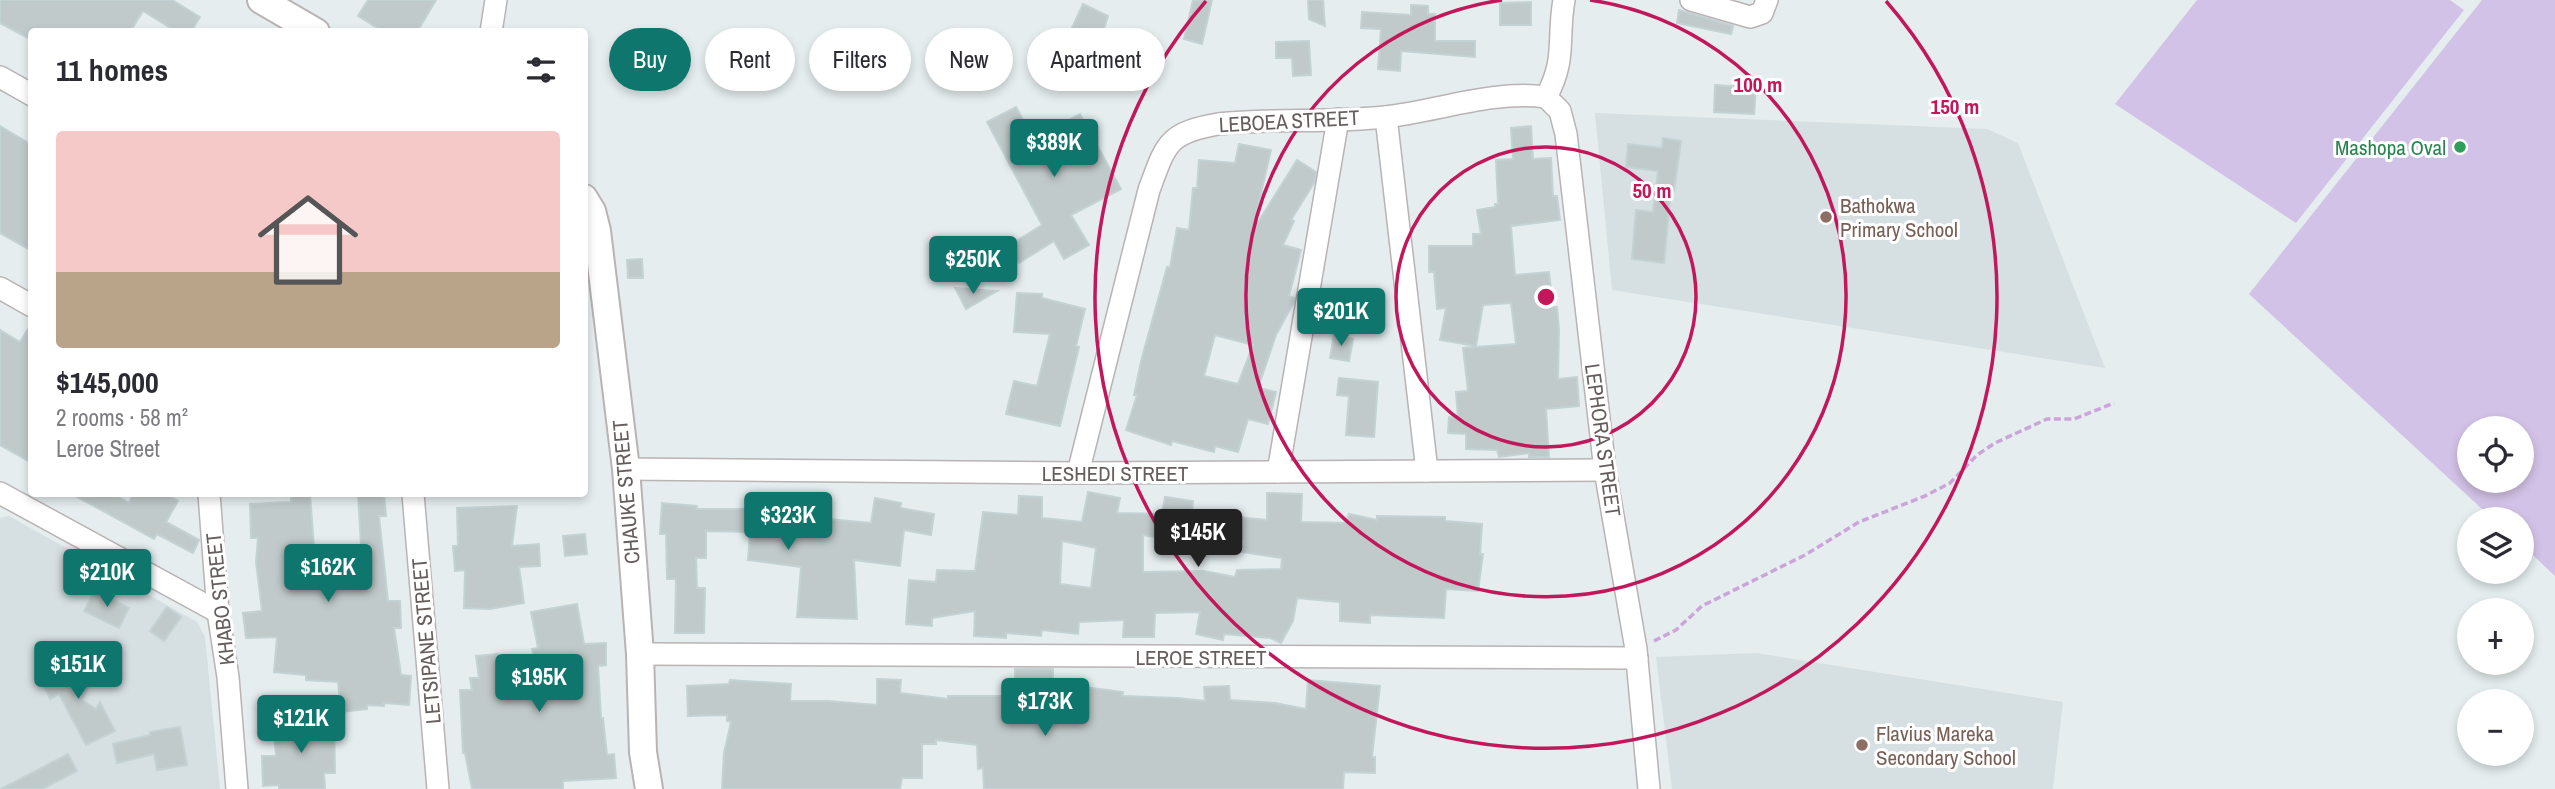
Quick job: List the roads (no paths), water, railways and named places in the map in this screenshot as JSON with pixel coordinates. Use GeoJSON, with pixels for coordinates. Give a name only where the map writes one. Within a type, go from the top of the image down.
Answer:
{"type":"FeatureCollection","features":[{"type":"Feature","properties":{"kind":"street"},"geometry":{"type":"LineString","coordinates":[[261,0],[309,28]]}},
{"type":"Feature","properties":{"kind":"street"},"geometry":{"type":"LineString","coordinates":[[492,28],[496,0]]}},
{"type":"Feature","properties":{"kind":"street"},"geometry":{"type":"LineString","coordinates":[[1546,97],[1558,70],[1562,49],[1564,0]]}},
{"type":"Feature","properties":{"kind":"street"},"geometry":{"type":"LineString","coordinates":[[1691,0],[1750,17],[1762,13],[1767,0]]}},
{"type":"Feature","properties":{"kind":"street"},"geometry":{"type":"LineString","coordinates":[[0,77],[28,92]]}},
{"type":"Feature","properties":{"kind":"street","name":"LEBOEA STREET"},"geometry":{"type":"LineString","coordinates":[[1078,473],[1149,190],[1172,139],[1191,129],[1217,124],[1386,117],[1480,100],[1530,95],[1546,97]]}},
{"type":"Feature","properties":{"kind":"street","name":"LEPHORA STREET"},"geometry":{"type":"LineString","coordinates":[[1546,97],[1560,111],[1566,134],[1605,470],[1636,654],[1649,789]]}},
{"type":"Feature","properties":{"kind":"street"},"geometry":{"type":"LineString","coordinates":[[1386,117],[1427,471]]}},
{"type":"Feature","properties":{"kind":"street"},"geometry":{"type":"LineString","coordinates":[[1278,472],[1338,119]]}},
{"type":"Feature","properties":{"kind":"street","name":"CHAUKE STREET"},"geometry":{"type":"LineString","coordinates":[[588,204],[597,231],[626,469],[640,654],[643,752],[649,789]]}},
{"type":"Feature","properties":{"kind":"street"},"geometry":{"type":"LineString","coordinates":[[0,288],[28,304]]}},
{"type":"Feature","properties":{"kind":"street","name":"LESHEDI STREET"},"geometry":{"type":"LineString","coordinates":[[626,469],[1078,473],[1605,470]]}},
{"type":"Feature","properties":{"kind":"street"},"geometry":{"type":"LineString","coordinates":[[0,493],[218,612]]}},
{"type":"Feature","properties":{"kind":"street","name":"KHABO STREET"},"geometry":{"type":"LineString","coordinates":[[209,497],[218,612],[228,677],[237,789]]}},
{"type":"Feature","properties":{"kind":"street","name":"LETSIPANE STREET"},"geometry":{"type":"LineString","coordinates":[[413,497],[438,789]]}},
{"type":"Feature","properties":{"kind":"street","name":"LEROE STREET"},"geometry":{"type":"LineString","coordinates":[[640,654],[1636,654]]}},
{"type":"Feature","properties":{"kind":"place","name":"Mashopa Oval"},"geometry":{"type":"Point","coordinates":[2460,147]}},
{"type":"Feature","properties":{"kind":"place","name":"Bathokwa Primary School"},"geometry":{"type":"Point","coordinates":[1826,217]}},
{"type":"Feature","properties":{"kind":"place","name":"Flavius Mareka Secondary School"},"geometry":{"type":"Point","coordinates":[1862,745]}}]}
